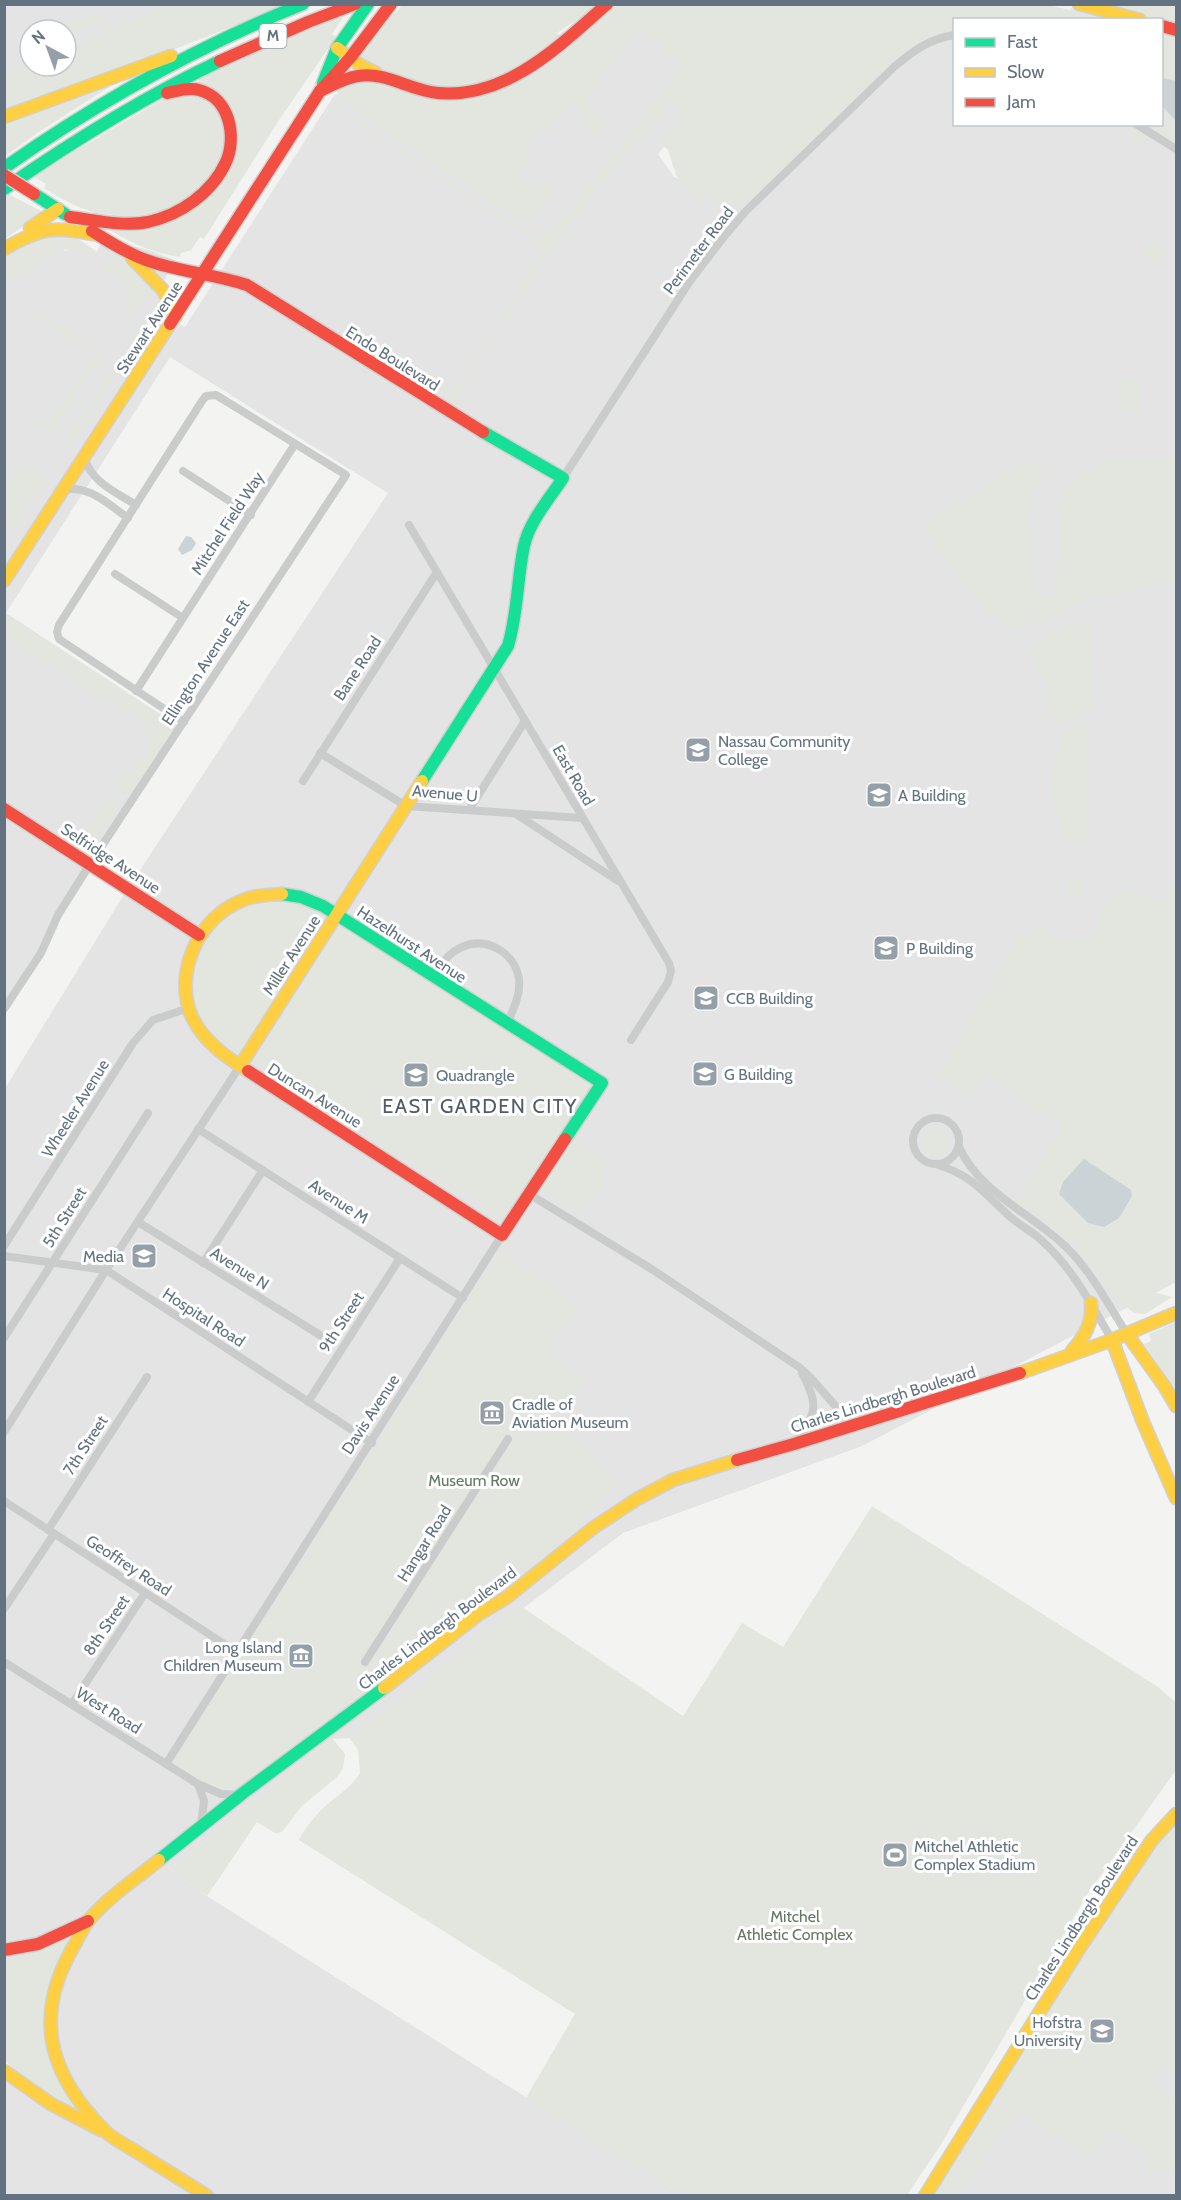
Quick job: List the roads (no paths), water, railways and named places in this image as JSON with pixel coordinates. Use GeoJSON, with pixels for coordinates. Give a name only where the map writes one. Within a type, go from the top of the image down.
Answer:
{"type":"FeatureCollection","features":[{"type":"Feature","properties":{"kind":"main road","name":"M"},"geometry":{"type":"LineString","coordinates":[[4,168],[107,101],[207,46],[303,4]]}},
{"type":"Feature","properties":{"kind":"main road","name":"Stewart Avenue"},"geometry":{"type":"LineString","coordinates":[[4,581],[320,91],[350,58],[391,4]]}},
{"type":"Feature","properties":{"kind":"main road"},"geometry":{"type":"LineString","coordinates":[[320,91],[352,77],[363,75],[417,89],[451,93],[475,90],[505,82],[532,67],[607,4]]}},
{"type":"Feature","properties":{"kind":"main road"},"geometry":{"type":"LineString","coordinates":[[1079,4],[1132,18]]}},
{"type":"Feature","properties":{"kind":"main road","name":"M"},"geometry":{"type":"LineString","coordinates":[[4,189],[68,145],[146,98],[245,48],[362,7]]}},
{"type":"Feature","properties":{"kind":"main road","name":"Stewart Avenue"},"geometry":{"type":"LineString","coordinates":[[320,91],[337,48],[362,7]]}},
{"type":"Feature","properties":{"kind":"main road"},"geometry":{"type":"LineString","coordinates":[[4,117],[165,58],[207,46]]}},
{"type":"Feature","properties":{"kind":"main road"},"geometry":{"type":"LineString","coordinates":[[337,48],[350,58],[398,84]]}},
{"type":"Feature","properties":{"kind":"main road"},"geometry":{"type":"LineString","coordinates":[[70,217],[121,224],[157,219],[191,203],[208,189],[220,173],[229,155],[232,137],[228,116],[220,103],[209,94],[186,89],[146,98]]}},
{"type":"Feature","properties":{"kind":"main road"},"geometry":{"type":"LineString","coordinates":[[4,174],[124,251],[162,286],[176,316]]}},
{"type":"Feature","properties":{"kind":"main road"},"geometry":{"type":"LineString","coordinates":[[4,244],[58,209]]}},
{"type":"Feature","properties":{"kind":"main road"},"geometry":{"type":"LineString","coordinates":[[4,249],[28,234],[43,229],[63,229],[98,235]]}},
{"type":"Feature","properties":{"kind":"main road","name":"Endo Boulevard"},"geometry":{"type":"LineString","coordinates":[[124,251],[155,263],[226,278],[257,291],[455,416],[562,478]]}},
{"type":"Feature","properties":{"kind":"main road","name":"Miller Avenue"},"geometry":{"type":"LineString","coordinates":[[240,1066],[508,646],[514,626],[524,544],[532,526],[562,478]]}},
{"type":"Feature","properties":{"kind":"main road","name":"Selfridge Avenue"},"geometry":{"type":"LineString","coordinates":[[4,809],[199,935]]}},
{"type":"Feature","properties":{"kind":"main road","name":"Hazelhurst Avenue"},"geometry":{"type":"LineString","coordinates":[[199,935],[229,907],[248,898],[264,894],[301,897],[323,906],[602,1083]]}},
{"type":"Feature","properties":{"kind":"main road","name":"Duncan Avenue"},"geometry":{"type":"LineString","coordinates":[[199,935],[188,970],[189,1008],[200,1030],[212,1045],[240,1066],[502,1235]]}},
{"type":"Feature","properties":{"kind":"main road","name":"Davis Avenue"},"geometry":{"type":"LineString","coordinates":[[502,1235],[602,1083]]}},
{"type":"Feature","properties":{"kind":"main road"},"geometry":{"type":"LineString","coordinates":[[1070,1353],[1089,1330],[1093,1320],[1091,1303]]}},
{"type":"Feature","properties":{"kind":"main road","name":"Charles Lindbergh Boulevard"},"geometry":{"type":"LineString","coordinates":[[207,2196],[108,2134],[75,2097],[58,2067],[52,2046],[51,2016],[56,1985],[66,1961],[89,1920],[241,1795],[348,1716],[479,1614],[506,1598],[593,1528],[637,1498],[694,1472],[869,1422],[985,1385],[1112,1340],[1176,1313]]}},
{"type":"Feature","properties":{"kind":"main road"},"geometry":{"type":"LineString","coordinates":[[1127,1334],[1176,1406]]}},
{"type":"Feature","properties":{"kind":"main road"},"geometry":{"type":"LineString","coordinates":[[1112,1340],[1143,1422],[1176,1498]]}},
{"type":"Feature","properties":{"kind":"main road","name":"Charles Lindbergh Boulevard"},"geometry":{"type":"LineString","coordinates":[[925,2196],[1079,1949],[1152,1840],[1176,1814]]}},
{"type":"Feature","properties":{"kind":"main road"},"geometry":{"type":"LineString","coordinates":[[4,1950],[44,1943],[89,1920]]}},
{"type":"Feature","properties":{"kind":"main road"},"geometry":{"type":"LineString","coordinates":[[4,2072],[51,2104],[108,2134]]}},
{"type":"Feature","properties":{"kind":"street","name":"Perimeter Road"},"geometry":{"type":"LineString","coordinates":[[562,478],[690,281],[746,211],[894,67],[918,47],[953,35]]}},
{"type":"Feature","properties":{"kind":"street"},"geometry":{"type":"LineString","coordinates":[[1139,126],[1176,148]]}},
{"type":"Feature","properties":{"kind":"street"},"geometry":{"type":"LineString","coordinates":[[184,722],[59,639],[57,632],[59,626],[206,396],[216,395],[295,444]]}},
{"type":"Feature","properties":{"kind":"street","name":"Ellington Avenue East"},"geometry":{"type":"LineString","coordinates":[[4,1009],[41,954],[58,915],[90,864],[346,475],[295,444]]}},
{"type":"Feature","properties":{"kind":"street","name":"Mitchel Field Way"},"geometry":{"type":"LineString","coordinates":[[136,691],[295,444]]}},
{"type":"Feature","properties":{"kind":"street"},"geometry":{"type":"LineString","coordinates":[[84,458],[96,479],[136,505]]}},
{"type":"Feature","properties":{"kind":"street"},"geometry":{"type":"LineString","coordinates":[[183,471],[251,514]]}},
{"type":"Feature","properties":{"kind":"street"},"geometry":{"type":"LineString","coordinates":[[63,489],[75,487],[87,490],[128,518]]}},
{"type":"Feature","properties":{"kind":"street","name":"East Road"},"geometry":{"type":"LineString","coordinates":[[409,525],[669,963],[671,971],[668,982],[631,1040]]}},
{"type":"Feature","properties":{"kind":"street","name":"Bane Road"},"geometry":{"type":"LineString","coordinates":[[303,781],[437,572]]}},
{"type":"Feature","properties":{"kind":"street"},"geometry":{"type":"LineString","coordinates":[[115,574],[183,618]]}},
{"type":"Feature","properties":{"kind":"street"},"geometry":{"type":"LineString","coordinates":[[469,810],[525,721]]}},
{"type":"Feature","properties":{"kind":"street","name":"Avenue U"},"geometry":{"type":"LineString","coordinates":[[320,753],[406,806],[582,818]]}},
{"type":"Feature","properties":{"kind":"street"},"geometry":{"type":"LineString","coordinates":[[516,813],[620,882]]}},
{"type":"Feature","properties":{"kind":"street"},"geometry":{"type":"LineString","coordinates":[[433,977],[446,959],[463,946],[482,943],[500,950],[513,962],[519,979],[519,994],[507,1024]]}},
{"type":"Feature","properties":{"kind":"street","name":"Wheeler Avenue"},"geometry":{"type":"LineString","coordinates":[[4,1246],[133,1043],[153,1020],[189,1008]]}},
{"type":"Feature","properties":{"kind":"street","name":"Miller Avenue"},"geometry":{"type":"LineString","coordinates":[[4,1432],[106,1270],[240,1066]]}},
{"type":"Feature","properties":{"kind":"street","name":"5th Street"},"geometry":{"type":"LineString","coordinates":[[4,1338],[148,1113]]}},
{"type":"Feature","properties":{"kind":"street"},"geometry":{"type":"LineString","coordinates":[[1112,1340],[1071,1272],[1040,1239],[1011,1218],[972,1180],[957,1170],[922,1160],[914,1149],[914,1135],[921,1124],[936,1118],[951,1123],[959,1134],[959,1147],[972,1170],[1017,1209],[1048,1230],[1071,1252],[1127,1334]]}},
{"type":"Feature","properties":{"kind":"street","name":"Avenue M"},"geometry":{"type":"LineString","coordinates":[[198,1129],[463,1298]]}},
{"type":"Feature","properties":{"kind":"street"},"geometry":{"type":"LineString","coordinates":[[938,1165],[951,1159],[959,1147]]}},
{"type":"Feature","properties":{"kind":"street"},"geometry":{"type":"LineString","coordinates":[[203,1263],[263,1170]]}},
{"type":"Feature","properties":{"kind":"street"},"geometry":{"type":"LineString","coordinates":[[530,1194],[799,1367],[839,1410],[869,1422]]}},
{"type":"Feature","properties":{"kind":"street","name":"Avenue N"},"geometry":{"type":"LineString","coordinates":[[138,1222],[328,1340]]}},
{"type":"Feature","properties":{"kind":"street","name":"Davis Avenue"},"geometry":{"type":"LineString","coordinates":[[166,1764],[502,1235]]}},
{"type":"Feature","properties":{"kind":"street","name":"Hospital Road"},"geometry":{"type":"LineString","coordinates":[[4,1256],[106,1270],[372,1443]]}},
{"type":"Feature","properties":{"kind":"street","name":"9th Street"},"geometry":{"type":"LineString","coordinates":[[308,1402],[399,1258]]}},
{"type":"Feature","properties":{"kind":"street"},"geometry":{"type":"LineString","coordinates":[[794,1444],[813,1416],[814,1401],[799,1367]]}},
{"type":"Feature","properties":{"kind":"street","name":"7th Street"},"geometry":{"type":"LineString","coordinates":[[4,1609],[147,1377]]}},
{"type":"Feature","properties":{"kind":"street","name":"Hangar Road"},"geometry":{"type":"LineString","coordinates":[[365,1662],[508,1439]]}},
{"type":"Feature","properties":{"kind":"street","name":"Geoffrey Road"},"geometry":{"type":"LineString","coordinates":[[4,1501],[232,1649],[236,1655]]}},
{"type":"Feature","properties":{"kind":"street","name":"8th Street"},"geometry":{"type":"LineString","coordinates":[[72,1704],[145,1593]]}},
{"type":"Feature","properties":{"kind":"street","name":"West Road"},"geometry":{"type":"LineString","coordinates":[[4,1662],[198,1784],[221,1794],[241,1795]]}},
{"type":"Feature","properties":{"kind":"street"},"geometry":{"type":"LineString","coordinates":[[198,1784],[204,1802],[201,1826]]}},
{"type":"Feature","properties":{"kind":"place","name":"Nassau Community College"},"geometry":{"type":"Point","coordinates":[698,750]}},
{"type":"Feature","properties":{"kind":"place","name":"A Building"},"geometry":{"type":"Point","coordinates":[879,795]}},
{"type":"Feature","properties":{"kind":"place","name":"P Building"},"geometry":{"type":"Point","coordinates":[886,948]}},
{"type":"Feature","properties":{"kind":"place","name":"CCB Building"},"geometry":{"type":"Point","coordinates":[706,998]}},
{"type":"Feature","properties":{"kind":"place","name":"G Building"},"geometry":{"type":"Point","coordinates":[705,1074]}},
{"type":"Feature","properties":{"kind":"place","name":"Quadrangle"},"geometry":{"type":"Point","coordinates":[416,1075]}},
{"type":"Feature","properties":{"kind":"place","name":"Media"},"geometry":{"type":"Point","coordinates":[144,1256]}},
{"type":"Feature","properties":{"kind":"place","name":"Cradle of Aviation Museum"},"geometry":{"type":"Point","coordinates":[492,1413]}},
{"type":"Feature","properties":{"kind":"place","name":"Long Island Children Museum"},"geometry":{"type":"Point","coordinates":[301,1656]}},
{"type":"Feature","properties":{"kind":"place","name":"Mitchel Athletic Complex Stadium"},"geometry":{"type":"Point","coordinates":[895,1855]}},
{"type":"Feature","properties":{"kind":"place","name":"Hofstra University"},"geometry":{"type":"Point","coordinates":[1102,2031]}},
{"type":"Feature","properties":{"kind":"district","name":"EAST GARDEN CITY"},"geometry":{"type":"Point","coordinates":[480,1106]}},
{"type":"Feature","properties":{"kind":"park label","name":"Museum Row"},"geometry":{"type":"Point","coordinates":[474,1480]}},
{"type":"Feature","properties":{"kind":"park label","name":"Mitchel Athletic Complex"},"geometry":{"type":"Point","coordinates":[795,1925]}}]}
